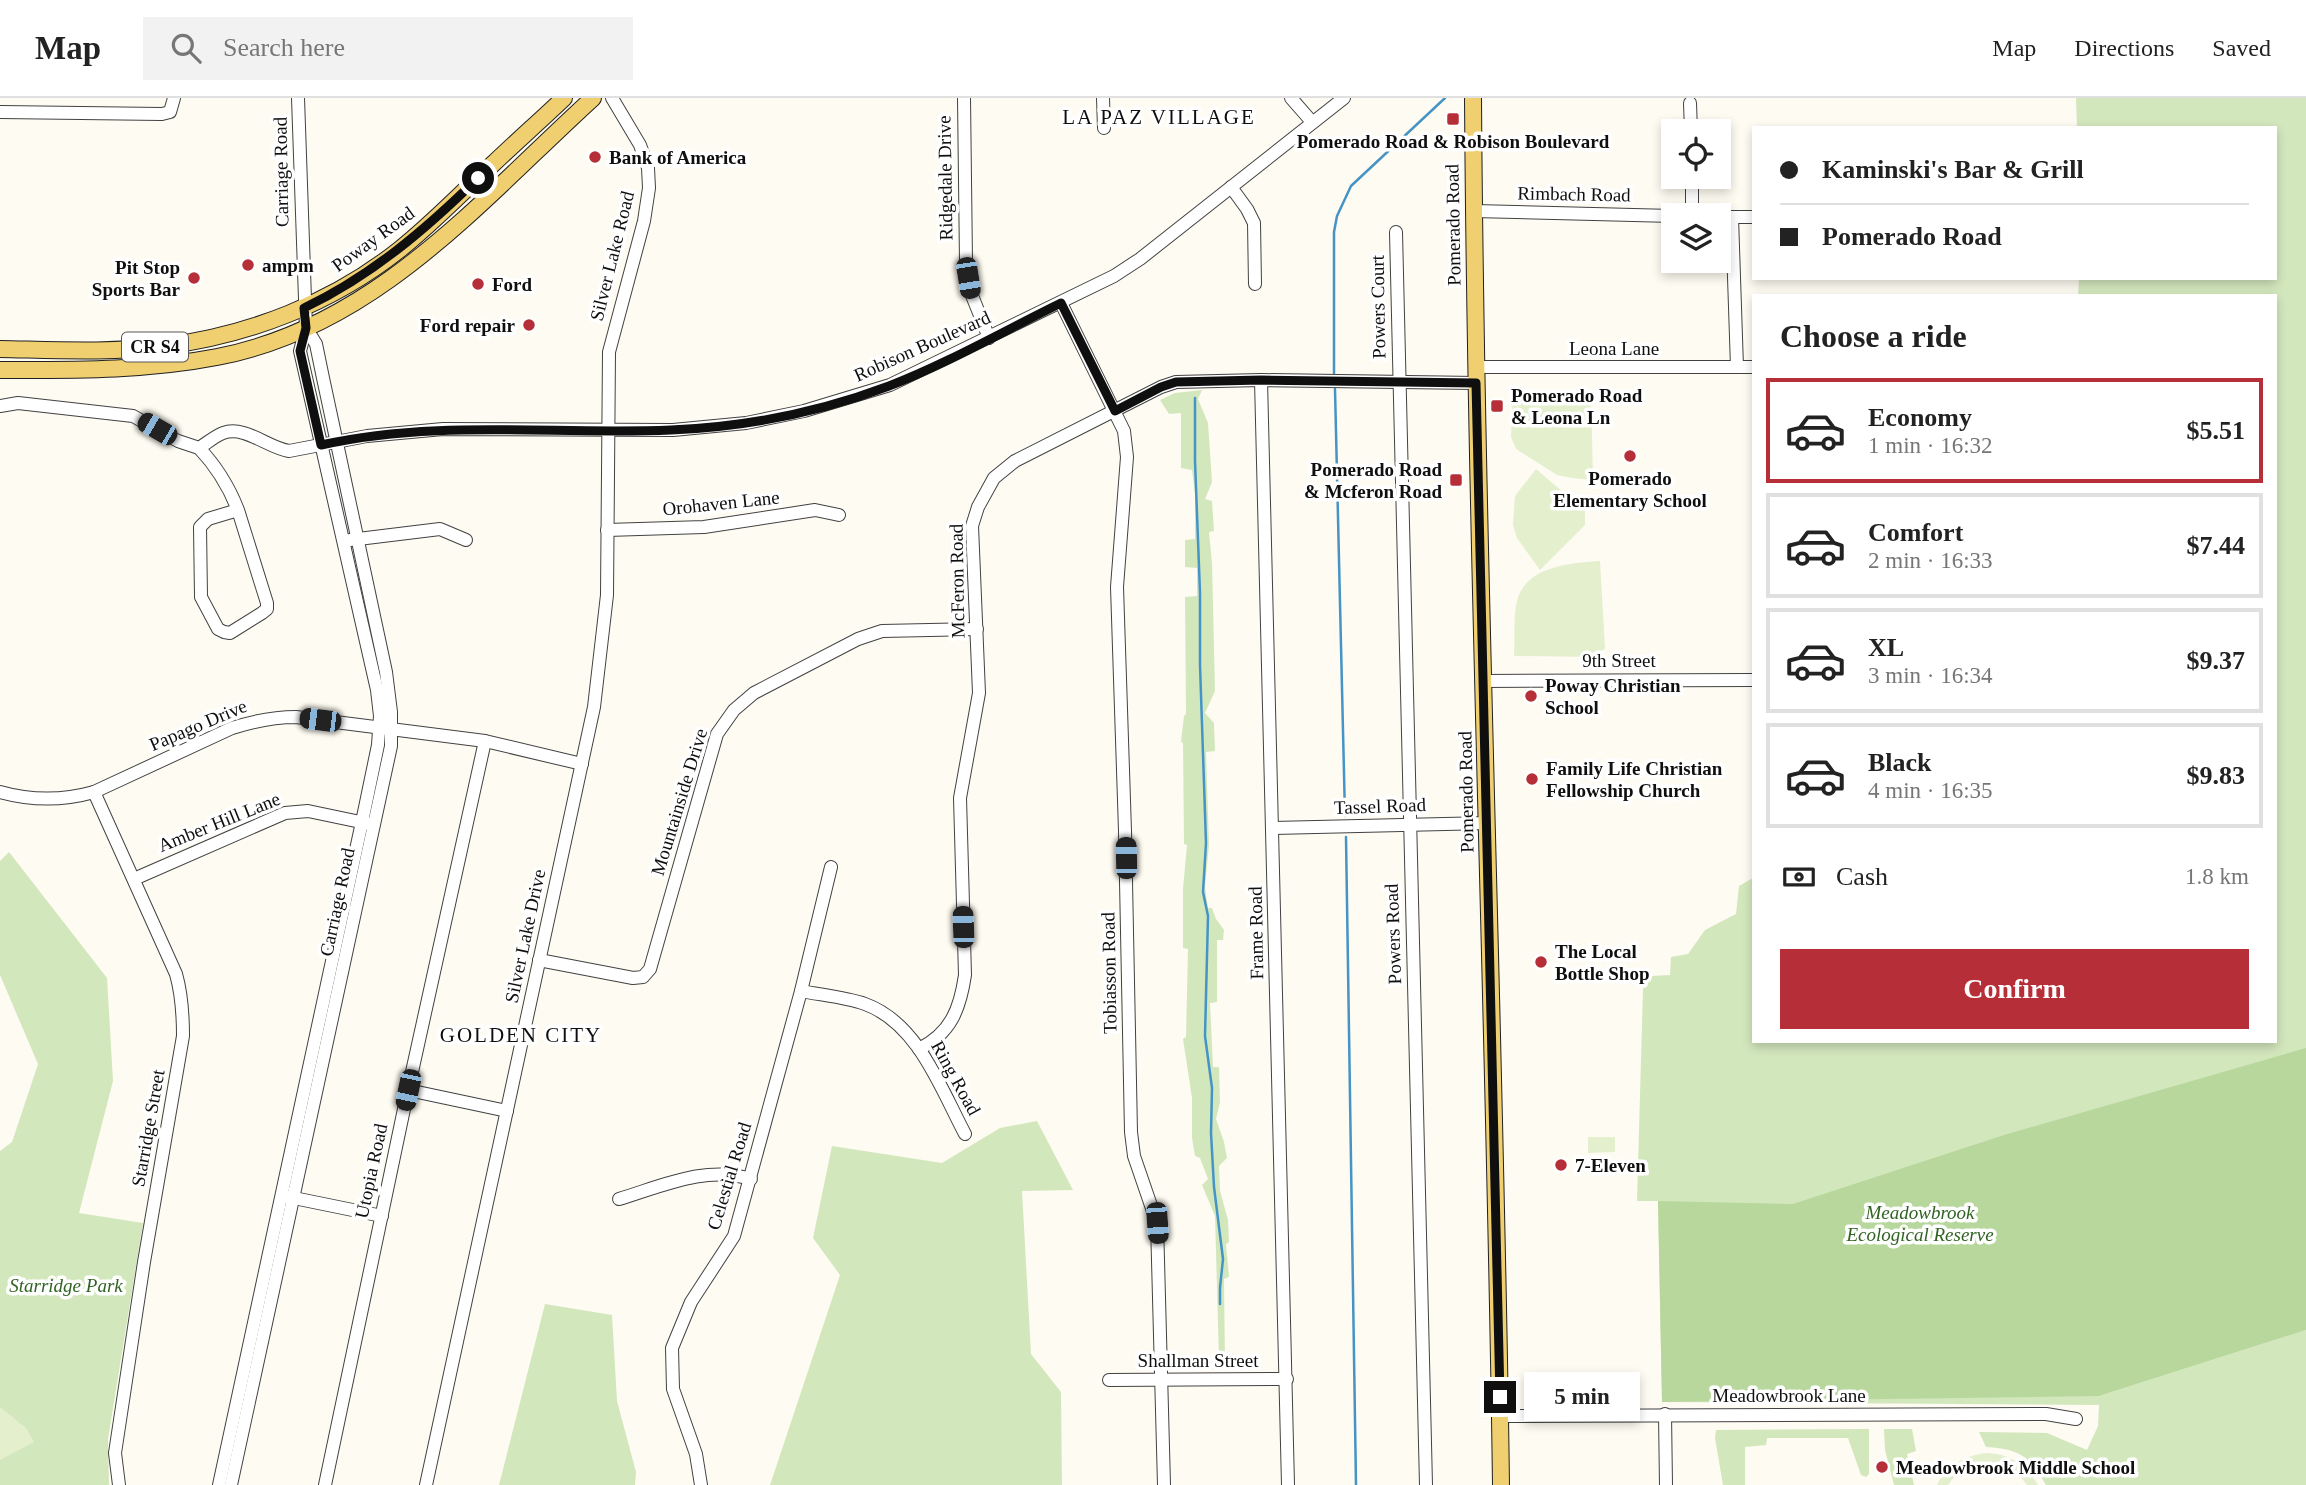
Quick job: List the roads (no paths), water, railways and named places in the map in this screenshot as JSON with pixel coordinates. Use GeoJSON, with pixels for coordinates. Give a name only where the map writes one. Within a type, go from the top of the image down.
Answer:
{"type":"FeatureCollection","features":[{"type":"Feature","properties":{"kind":"main road","name":"Poway Road"},"geometry":{"type":"LineString","coordinates":[[0,349],[116,349],[167,345],[239,330],[304,308],[336,292],[397,251],[446,209],[564,98]]}},
{"type":"Feature","properties":{"kind":"main road","name":"CR S4"},"geometry":{"type":"LineString","coordinates":[[0,370],[118,369],[174,364],[220,357],[306,328],[364,298],[415,262],[593,98]]}},
{"type":"Feature","properties":{"kind":"main road","name":"Pomerado Road"},"geometry":{"type":"LineString","coordinates":[[1473,98],[1476,375],[1501,1485]]}},
{"type":"Feature","properties":{"kind":"street"},"geometry":{"type":"LineString","coordinates":[[0,112],[162,114],[170,112],[174,98]]}},
{"type":"Feature","properties":{"kind":"street","name":"Carriage Road"},"geometry":{"type":"LineString","coordinates":[[231,1485],[322,1035],[368,823],[391,746],[386,728],[386,672],[321,445],[300,351],[306,328],[298,98]]}},
{"type":"Feature","properties":{"kind":"street","name":"Silver Lake Road"},"geometry":{"type":"LineString","coordinates":[[608,431],[609,346],[644,221],[649,188],[648,168],[640,145],[612,98]]}},
{"type":"Feature","properties":{"kind":"street","name":"Ridgedale Drive"},"geometry":{"type":"LineString","coordinates":[[964,98],[966,262],[971,293],[989,338]]}},
{"type":"Feature","properties":{"kind":"street"},"geometry":{"type":"LineString","coordinates":[[1103,98],[1104,128]]}},
{"type":"Feature","properties":{"kind":"street"},"geometry":{"type":"LineString","coordinates":[[1291,98],[1312,122]]}},
{"type":"Feature","properties":{"kind":"street","name":"Robison Boulevard"},"geometry":{"type":"LineString","coordinates":[[199,448],[227,432],[246,434],[283,450],[295,450],[367,436],[443,429],[673,430],[746,423],[804,411],[890,385],[1114,276],[1140,259],[1344,98]]}},
{"type":"Feature","properties":{"kind":"street"},"geometry":{"type":"LineString","coordinates":[[1690,103],[1691,119]]}},
{"type":"Feature","properties":{"kind":"street"},"geometry":{"type":"LineString","coordinates":[[1231,187],[1254,223],[1255,284]]}},
{"type":"Feature","properties":{"kind":"street","name":"Rimbach Road"},"geometry":{"type":"LineString","coordinates":[[1474,211],[1661,216]]}},
{"type":"Feature","properties":{"kind":"street"},"geometry":{"type":"LineString","coordinates":[[1731,217],[1752,217]]}},
{"type":"Feature","properties":{"kind":"street","name":"Powers Court"},"geometry":{"type":"LineString","coordinates":[[1396,232],[1399,382]]}},
{"type":"Feature","properties":{"kind":"street"},"geometry":{"type":"LineString","coordinates":[[1729,273],[1737,367]]}},
{"type":"Feature","properties":{"kind":"street","name":"Tobiasson Road"},"geometry":{"type":"LineString","coordinates":[[1061,303],[1124,431],[1127,457],[1117,587],[1131,1132],[1134,1156],[1157,1223],[1164,1485]]}},
{"type":"Feature","properties":{"kind":"street","name":"Carriage Road"},"geometry":{"type":"LineString","coordinates":[[306,328],[316,344],[336,442],[350,540]]}},
{"type":"Feature","properties":{"kind":"street","name":"Leona Lane"},"geometry":{"type":"LineString","coordinates":[[1476,375],[1752,367]]}},
{"type":"Feature","properties":{"kind":"street","name":"McFeron Road"},"geometry":{"type":"LineString","coordinates":[[919,1049],[935,1041],[952,1021],[962,995],[965,975],[960,798],[965,760],[978,704],[972,526],[978,507],[993,478],[1015,461],[1161,387],[1176,382],[1399,382],[1476,375]]}},
{"type":"Feature","properties":{"kind":"street","name":"Frame Road"},"geometry":{"type":"LineString","coordinates":[[1261,380],[1288,1485]]}},
{"type":"Feature","properties":{"kind":"street","name":"Powers Road"},"geometry":{"type":"LineString","coordinates":[[1399,382],[1426,1485]]}},
{"type":"Feature","properties":{"kind":"street"},"geometry":{"type":"LineString","coordinates":[[0,406],[18,403],[128,415],[178,441],[199,448],[224,480],[238,510],[267,607],[234,631],[226,633],[218,629],[201,597],[200,527],[208,519],[238,510]]}},
{"type":"Feature","properties":{"kind":"street","name":"Silver Lake Drive"},"geometry":{"type":"LineString","coordinates":[[426,1485],[594,708],[607,594],[608,431]]}},
{"type":"Feature","properties":{"kind":"street","name":"Orohaven Lane"},"geometry":{"type":"LineString","coordinates":[[607,530],[704,527],[815,510],[839,515]]}},
{"type":"Feature","properties":{"kind":"street"},"geometry":{"type":"LineString","coordinates":[[350,540],[440,529],[466,540]]}},
{"type":"Feature","properties":{"kind":"street","name":"Mountainside Drive"},"geometry":{"type":"LineString","coordinates":[[540,960],[633,978],[643,977],[650,969],[718,734],[734,710],[754,693],[858,639],[882,631],[977,629]]}},
{"type":"Feature","properties":{"kind":"street","name":"9th Street"},"geometry":{"type":"LineString","coordinates":[[1484,681],[1752,680]]}},
{"type":"Feature","properties":{"kind":"street","name":"Papago Drive"},"geometry":{"type":"LineString","coordinates":[[0,792],[41,800],[76,797],[94,792],[232,728],[255,720],[296,717],[485,741],[582,764]]}},
{"type":"Feature","properties":{"kind":"street","name":"Utopia Road"},"geometry":{"type":"LineString","coordinates":[[326,1485],[408,1090],[485,741]]}},
{"type":"Feature","properties":{"kind":"street","name":"Starridge Street"},"geometry":{"type":"LineString","coordinates":[[94,792],[176,974],[182,995],[183,1036],[144,1262],[115,1453],[119,1485]]}},
{"type":"Feature","properties":{"kind":"street","name":"Amber Hill Lane"},"geometry":{"type":"LineString","coordinates":[[134,879],[285,813],[308,811],[368,823]]}},
{"type":"Feature","properties":{"kind":"street","name":"Tassel Road"},"geometry":{"type":"LineString","coordinates":[[1273,828],[1488,822]]}},
{"type":"Feature","properties":{"kind":"street","name":"Celestial Road"},"geometry":{"type":"LineString","coordinates":[[701,1485],[696,1454],[673,1389],[672,1348],[691,1302],[734,1236],[801,991],[831,867]]}},
{"type":"Feature","properties":{"kind":"street","name":"Ring Road"},"geometry":{"type":"LineString","coordinates":[[801,991],[865,1004],[892,1020],[919,1049],[965,1134]]}},
{"type":"Feature","properties":{"kind":"street"},"geometry":{"type":"LineString","coordinates":[[408,1090],[507,1111]]}},
{"type":"Feature","properties":{"kind":"street"},"geometry":{"type":"LineString","coordinates":[[620,1199],[700,1175],[716,1173],[751,1178]]}},
{"type":"Feature","properties":{"kind":"street"},"geometry":{"type":"LineString","coordinates":[[288,1197],[382,1216]]}},
{"type":"Feature","properties":{"kind":"street","name":"Carriage Road"},"geometry":{"type":"LineString","coordinates":[[219,1485],[288,1197]]}},
{"type":"Feature","properties":{"kind":"street","name":"Shallman Street"},"geometry":{"type":"LineString","coordinates":[[1109,1380],[1287,1379]]}},
{"type":"Feature","properties":{"kind":"street","name":"Meadowbrook Lane"},"geometry":{"type":"LineString","coordinates":[[1500,1416],[2046,1413],[2076,1419]]}},
{"type":"Feature","properties":{"kind":"street"},"geometry":{"type":"LineString","coordinates":[[1665,1414],[1666,1485]]}},
{"type":"Feature","properties":{"kind":"waterway"},"geometry":{"type":"LineString","coordinates":[[1334,373],[1334,232],[1337,216],[1351,186],[1445,98]]}},
{"type":"Feature","properties":{"kind":"waterway"},"geometry":{"type":"LineString","coordinates":[[1335,389],[1345,816]]}},
{"type":"Feature","properties":{"kind":"waterway"},"geometry":{"type":"LineString","coordinates":[[1195,398],[1206,843],[1203,892],[1208,916],[1205,1036],[1212,1088],[1214,1187],[1223,1259],[1220,1304]]}},
{"type":"Feature","properties":{"kind":"waterway"},"geometry":{"type":"LineString","coordinates":[[1346,837],[1356,1485]]}},
{"type":"Feature","properties":{"kind":"place","name":"Pomerado Road & Robison Boulevard"},"geometry":{"type":"Point","coordinates":[1453,119]}},
{"type":"Feature","properties":{"kind":"place","name":"Bank of America"},"geometry":{"type":"Point","coordinates":[595,157]}},
{"type":"Feature","properties":{"kind":"place","name":"ampm"},"geometry":{"type":"Point","coordinates":[248,265]}},
{"type":"Feature","properties":{"kind":"place","name":"Pit Stop Sports Bar"},"geometry":{"type":"Point","coordinates":[194,278]}},
{"type":"Feature","properties":{"kind":"place","name":"Ford"},"geometry":{"type":"Point","coordinates":[478,284]}},
{"type":"Feature","properties":{"kind":"place","name":"Ford repair"},"geometry":{"type":"Point","coordinates":[529,325]}},
{"type":"Feature","properties":{"kind":"place","name":"Pomerado Road & Leona Ln"},"geometry":{"type":"Point","coordinates":[1497,406]}},
{"type":"Feature","properties":{"kind":"place","name":"Pomerado Elementary School"},"geometry":{"type":"Point","coordinates":[1630,456]}},
{"type":"Feature","properties":{"kind":"place","name":"Pomerado Road & Mcferon Road"},"geometry":{"type":"Point","coordinates":[1456,480]}},
{"type":"Feature","properties":{"kind":"place","name":"Poway Christian School"},"geometry":{"type":"Point","coordinates":[1531,696]}},
{"type":"Feature","properties":{"kind":"place","name":"Family Life Christian Fellowship Church"},"geometry":{"type":"Point","coordinates":[1532,779]}},
{"type":"Feature","properties":{"kind":"place","name":"The Local Bottle Shop"},"geometry":{"type":"Point","coordinates":[1541,962]}},
{"type":"Feature","properties":{"kind":"place","name":"7-Eleven"},"geometry":{"type":"Point","coordinates":[1561,1165]}},
{"type":"Feature","properties":{"kind":"place","name":"Meadowbrook Middle School"},"geometry":{"type":"Point","coordinates":[1882,1467]}},
{"type":"Feature","properties":{"kind":"district","name":"LA PAZ VILLAGE"},"geometry":{"type":"Point","coordinates":[1159,117]}},
{"type":"Feature","properties":{"kind":"district","name":"GOLDEN CITY"},"geometry":{"type":"Point","coordinates":[521,1035]}},
{"type":"Feature","properties":{"kind":"park label","name":"Meadowbrook Ecological Reserve"},"geometry":{"type":"Point","coordinates":[1920,1223]}},
{"type":"Feature","properties":{"kind":"park label","name":"Starridge Park"},"geometry":{"type":"Point","coordinates":[66,1285]}}]}
